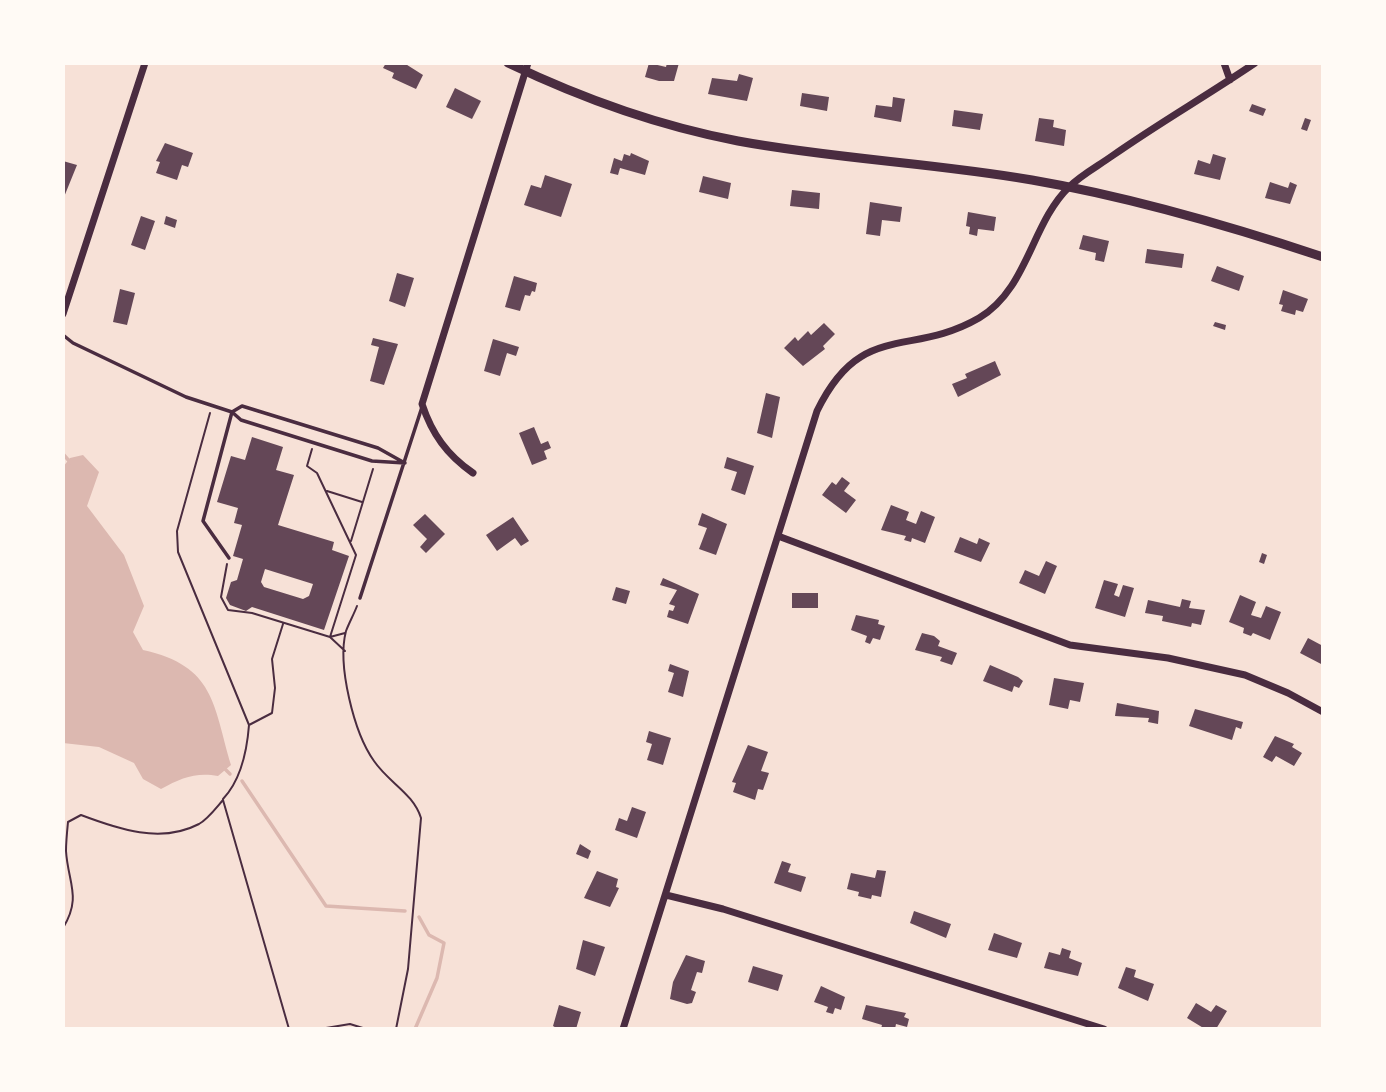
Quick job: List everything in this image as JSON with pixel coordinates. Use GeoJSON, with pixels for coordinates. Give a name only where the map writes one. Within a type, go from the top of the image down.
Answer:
{"type":"FeatureCollection","features":[{"type":"Feature","properties":{"kind":"street"},"geometry":{"type":"LineString","coordinates":[[63,314],[145,63]]}},
{"type":"Feature","properties":{"kind":"street"},"geometry":{"type":"LineString","coordinates":[[508,63],[527,67],[643,117],[737,141],[975,171],[1119,197],[1225,225],[1323,257]]}},
{"type":"Feature","properties":{"kind":"street"},"geometry":{"type":"LineString","coordinates":[[1224,63],[1230,80]]}},
{"type":"Feature","properties":{"kind":"street"},"geometry":{"type":"LineString","coordinates":[[623,1029],[734,668],[817,411],[825,394],[849,363],[869,351],[961,326],[979,318],[999,303],[1068,187],[1151,129],[1255,63]]}},
{"type":"Feature","properties":{"kind":"street"},"geometry":{"type":"LineString","coordinates":[[473,473],[444,449],[430,427],[422,404],[527,67]]}},
{"type":"Feature","properties":{"kind":"street"},"geometry":{"type":"LineString","coordinates":[[778,536],[1070,645],[1168,659],[1245,676],[1288,693],[1323,712]]}},
{"type":"Feature","properties":{"kind":"street"},"geometry":{"type":"LineString","coordinates":[[666,895],[723,909],[1104,1029]]}},
{"type":"Feature","properties":{"kind":"lane"},"geometry":{"type":"LineString","coordinates":[[63,335],[73,343],[212,406],[232,412],[241,420],[372,461],[405,463]]}},
{"type":"Feature","properties":{"kind":"lane"},"geometry":{"type":"LineString","coordinates":[[360,598],[422,404]]}},
{"type":"Feature","properties":{"kind":"lane"},"geometry":{"type":"LineString","coordinates":[[229,558],[203,521],[232,412],[242,406],[378,448],[405,463]]}},
{"type":"Feature","properties":{"kind":"path"},"geometry":{"type":"LineString","coordinates":[[63,928],[71,914],[74,895],[66,853],[68,822],[81,815],[126,832],[173,833],[201,823],[233,789],[247,751],[248,725],[178,552],[177,531],[212,406]]}},
{"type":"Feature","properties":{"kind":"path"},"geometry":{"type":"LineString","coordinates":[[314,443],[307,466],[317,473],[356,555],[330,637]]}},
{"type":"Feature","properties":{"kind":"path"},"geometry":{"type":"LineString","coordinates":[[351,542],[374,468]]}},
{"type":"Feature","properties":{"kind":"path"},"geometry":{"type":"LineString","coordinates":[[325,490],[363,502]]}},
{"type":"Feature","properties":{"kind":"path"},"geometry":{"type":"LineString","coordinates":[[229,558],[222,585],[223,604],[228,610],[252,613],[330,637],[345,651]]}},
{"type":"Feature","properties":{"kind":"path"},"geometry":{"type":"LineString","coordinates":[[360,598],[346,633],[345,651],[345,673],[360,731],[374,761],[416,803],[421,818],[408,969],[396,1029]]}},
{"type":"Feature","properties":{"kind":"path"},"geometry":{"type":"LineString","coordinates":[[248,725],[272,713],[275,688],[272,659],[282,624]]}},
{"type":"Feature","properties":{"kind":"path"},"geometry":{"type":"LineString","coordinates":[[330,637],[346,633]]}},
{"type":"Feature","properties":{"kind":"path"},"geometry":{"type":"LineString","coordinates":[[223,800],[289,1029]]}},
{"type":"Feature","properties":{"kind":"path"},"geometry":{"type":"LineString","coordinates":[[320,1029],[350,1024],[366,1029]]}},
{"type":"Feature","properties":{"kind":"shaded area"},"geometry":{"type":"Polygon","coordinates":[[[83,455],[99,472],[87,506],[124,555],[144,606],[133,632],[143,650],[167,657],[185,666],[198,677],[214,706],[231,765],[218,776],[189,777],[161,789],[143,779],[134,763],[99,747],[63,743],[63,467],[70,458],[83,455]]]}},
{"type":"Feature","properties":{"kind":"building"},"geometry":{"type":"Polygon","coordinates":[[[386,63],[404,63],[423,75],[416,89],[392,78],[394,73],[383,68],[386,63]]]}},
{"type":"Feature","properties":{"kind":"building"},"geometry":{"type":"Polygon","coordinates":[[[649,63],[666,67],[667,63],[679,63],[674,81],[645,77],[649,63]]]}},
{"type":"Feature","properties":{"kind":"building"},"geometry":{"type":"Polygon","coordinates":[[[739,74],[753,78],[747,101],[708,94],[712,78],[737,81],[739,74]]]}},
{"type":"Feature","properties":{"kind":"building"},"geometry":{"type":"Polygon","coordinates":[[[455,88],[481,101],[472,119],[446,107],[455,88]]]}},
{"type":"Feature","properties":{"kind":"building"},"geometry":{"type":"Polygon","coordinates":[[[802,93],[829,97],[827,111],[800,106],[802,93]]]}},
{"type":"Feature","properties":{"kind":"building"},"geometry":{"type":"Polygon","coordinates":[[[893,97],[905,99],[901,122],[874,117],[876,105],[892,107],[893,97]]]}},
{"type":"Feature","properties":{"kind":"building"},"geometry":{"type":"Polygon","coordinates":[[[1252,104],[1266,109],[1263,116],[1249,111],[1252,104]]]}},
{"type":"Feature","properties":{"kind":"building"},"geometry":{"type":"Polygon","coordinates":[[[954,110],[983,114],[980,130],[952,126],[954,110]]]}},
{"type":"Feature","properties":{"kind":"building"},"geometry":{"type":"Polygon","coordinates":[[[1039,118],[1054,120],[1053,127],[1066,130],[1064,146],[1035,141],[1039,118]]]}},
{"type":"Feature","properties":{"kind":"building"},"geometry":{"type":"Polygon","coordinates":[[[1305,118],[1311,120],[1307,131],[1301,129],[1305,118]]]}},
{"type":"Feature","properties":{"kind":"building"},"geometry":{"type":"Polygon","coordinates":[[[165,143],[193,153],[188,167],[182,165],[177,180],[156,173],[160,162],[156,161],[165,143]]]}},
{"type":"Feature","properties":{"kind":"building"},"geometry":{"type":"Polygon","coordinates":[[[631,153],[649,161],[645,175],[620,168],[618,175],[610,173],[614,158],[622,161],[624,154],[630,156],[631,153]]]}},
{"type":"Feature","properties":{"kind":"building"},"geometry":{"type":"Polygon","coordinates":[[[1213,154],[1226,158],[1220,180],[1194,174],[1198,160],[1210,164],[1213,154]]]}},
{"type":"Feature","properties":{"kind":"building"},"geometry":{"type":"Polygon","coordinates":[[[63,161],[77,165],[64,197],[63,197],[63,161]]]}},
{"type":"Feature","properties":{"kind":"building"},"geometry":{"type":"Polygon","coordinates":[[[545,175],[572,184],[561,217],[524,205],[531,185],[541,188],[545,175]]]}},
{"type":"Feature","properties":{"kind":"building"},"geometry":{"type":"Polygon","coordinates":[[[703,176],[731,183],[728,199],[699,192],[703,176]]]}},
{"type":"Feature","properties":{"kind":"building"},"geometry":{"type":"Polygon","coordinates":[[[1270,182],[1288,188],[1290,182],[1297,185],[1290,204],[1265,198],[1270,182]]]}},
{"type":"Feature","properties":{"kind":"building"},"geometry":{"type":"Polygon","coordinates":[[[792,190],[820,193],[819,209],[790,206],[792,190]]]}},
{"type":"Feature","properties":{"kind":"building"},"geometry":{"type":"Polygon","coordinates":[[[870,202],[902,207],[900,222],[882,220],[880,236],[866,234],[870,202]]]}},
{"type":"Feature","properties":{"kind":"building"},"geometry":{"type":"Polygon","coordinates":[[[968,212],[996,217],[994,231],[978,229],[977,236],[969,234],[970,227],[966,226],[968,212]]]}},
{"type":"Feature","properties":{"kind":"building"},"geometry":{"type":"Polygon","coordinates":[[[141,216],[155,221],[145,250],[131,245],[141,216]]]}},
{"type":"Feature","properties":{"kind":"building"},"geometry":{"type":"Polygon","coordinates":[[[166,216],[177,220],[175,228],[164,224],[166,216]]]}},
{"type":"Feature","properties":{"kind":"building"},"geometry":{"type":"Polygon","coordinates":[[[1083,235],[1109,241],[1104,262],[1095,260],[1096,253],[1079,249],[1083,235]]]}},
{"type":"Feature","properties":{"kind":"building"},"geometry":{"type":"Polygon","coordinates":[[[1147,249],[1184,254],[1182,268],[1145,263],[1147,249]]]}},
{"type":"Feature","properties":{"kind":"building"},"geometry":{"type":"Polygon","coordinates":[[[1217,266],[1244,276],[1239,291],[1211,281],[1217,266]]]}},
{"type":"Feature","properties":{"kind":"building"},"geometry":{"type":"Polygon","coordinates":[[[397,273],[414,278],[405,307],[389,301],[397,273]]]}},
{"type":"Feature","properties":{"kind":"building"},"geometry":{"type":"Polygon","coordinates":[[[514,276],[537,283],[535,292],[532,291],[530,296],[525,295],[520,311],[505,307],[514,276]]]}},
{"type":"Feature","properties":{"kind":"building"},"geometry":{"type":"Polygon","coordinates":[[[120,289],[135,293],[127,325],[113,322],[120,289]]]}},
{"type":"Feature","properties":{"kind":"building"},"geometry":{"type":"Polygon","coordinates":[[[1283,290],[1308,299],[1303,312],[1296,310],[1295,315],[1281,311],[1283,305],[1279,304],[1283,290]]]}},
{"type":"Feature","properties":{"kind":"building"},"geometry":{"type":"Polygon","coordinates":[[[1215,322],[1226,325],[1225,330],[1213,326],[1215,322]]]}},
{"type":"Feature","properties":{"kind":"building"},"geometry":{"type":"Polygon","coordinates":[[[824,323],[835,334],[823,346],[825,349],[803,366],[784,348],[795,337],[798,341],[808,331],[811,335],[824,323]]]}},
{"type":"Feature","properties":{"kind":"building"},"geometry":{"type":"Polygon","coordinates":[[[373,338],[398,344],[384,385],[370,381],[379,347],[371,345],[373,338]]]}},
{"type":"Feature","properties":{"kind":"building"},"geometry":{"type":"Polygon","coordinates":[[[493,339],[519,347],[516,356],[507,353],[500,376],[484,371],[493,339]]]}},
{"type":"Feature","properties":{"kind":"building"},"geometry":{"type":"Polygon","coordinates":[[[995,361],[1001,375],[958,397],[952,384],[967,378],[965,374],[995,361]]]}},
{"type":"Feature","properties":{"kind":"building"},"geometry":{"type":"Polygon","coordinates":[[[766,393],[780,397],[772,438],[757,433],[766,393]]]}},
{"type":"Feature","properties":{"kind":"building"},"geometry":{"type":"Polygon","coordinates":[[[534,427],[541,444],[548,441],[551,448],[544,451],[547,459],[532,465],[519,433],[534,427]]]}},
{"type":"Feature","properties":{"kind":"building"},"geometry":{"type":"Polygon","coordinates":[[[252,437],[283,447],[276,470],[294,475],[278,525],[334,542],[332,550],[349,556],[324,630],[252,607],[246,611],[230,605],[226,598],[231,582],[237,580],[243,559],[233,556],[242,525],[234,523],[238,508],[217,502],[231,456],[245,460],[252,437]],[[265,569],[261,582],[264,587],[303,599],[309,596],[313,584],[265,569]]]}},
{"type":"Feature","properties":{"kind":"building"},"geometry":{"type":"Polygon","coordinates":[[[727,457],[754,466],[745,495],[731,490],[737,472],[724,468],[727,457]]]}},
{"type":"Feature","properties":{"kind":"building"},"geometry":{"type":"Polygon","coordinates":[[[842,477],[850,483],[844,491],[856,500],[846,513],[822,495],[832,482],[836,485],[842,477]]]}},
{"type":"Feature","properties":{"kind":"building"},"geometry":{"type":"Polygon","coordinates":[[[891,505],[909,512],[906,520],[916,524],[921,511],[935,517],[925,543],[912,538],[911,542],[904,540],[906,536],[881,530],[891,505]]]}},
{"type":"Feature","properties":{"kind":"building"},"geometry":{"type":"Polygon","coordinates":[[[702,513],[727,524],[716,555],[699,549],[707,528],[698,525],[702,513]]]}},
{"type":"Feature","properties":{"kind":"building"},"geometry":{"type":"Polygon","coordinates":[[[425,514],[445,534],[426,553],[420,547],[427,539],[413,525],[425,514]]]}},
{"type":"Feature","properties":{"kind":"building"},"geometry":{"type":"Polygon","coordinates":[[[513,517],[529,541],[521,546],[515,538],[497,551],[486,535],[513,517]]]}},
{"type":"Feature","properties":{"kind":"building"},"geometry":{"type":"Polygon","coordinates":[[[960,537],[977,544],[979,538],[990,543],[981,562],[954,552],[960,537]]]}},
{"type":"Feature","properties":{"kind":"building"},"geometry":{"type":"Polygon","coordinates":[[[1262,553],[1267,555],[1264,564],[1259,562],[1262,553]]]}},
{"type":"Feature","properties":{"kind":"building"},"geometry":{"type":"Polygon","coordinates":[[[1046,561],[1057,566],[1045,594],[1019,583],[1025,570],[1039,576],[1046,561]]]}},
{"type":"Feature","properties":{"kind":"building"},"geometry":{"type":"Polygon","coordinates":[[[663,578],[699,594],[688,624],[667,617],[669,610],[673,611],[675,606],[669,604],[677,590],[660,585],[663,578]]]}},
{"type":"Feature","properties":{"kind":"building"},"geometry":{"type":"Polygon","coordinates":[[[1104,580],[1118,584],[1114,595],[1119,597],[1123,585],[1134,588],[1125,617],[1095,608],[1104,580]]]}},
{"type":"Feature","properties":{"kind":"building"},"geometry":{"type":"Polygon","coordinates":[[[616,587],[630,591],[626,604],[612,600],[616,587]]]}},
{"type":"Feature","properties":{"kind":"building"},"geometry":{"type":"Polygon","coordinates":[[[792,593],[818,593],[818,608],[792,608],[792,593]]]}},
{"type":"Feature","properties":{"kind":"building"},"geometry":{"type":"Polygon","coordinates":[[[1240,595],[1256,602],[1251,615],[1261,618],[1266,606],[1281,612],[1270,640],[1253,633],[1251,636],[1243,633],[1244,628],[1229,622],[1240,595]]]}},
{"type":"Feature","properties":{"kind":"building"},"geometry":{"type":"Polygon","coordinates":[[[1182,599],[1191,601],[1189,608],[1205,610],[1201,625],[1192,623],[1191,627],[1162,621],[1163,616],[1145,613],[1148,600],[1180,607],[1182,599]]]}},
{"type":"Feature","properties":{"kind":"building"},"geometry":{"type":"Polygon","coordinates":[[[856,615],[879,620],[878,624],[885,626],[880,640],[873,638],[870,644],[865,642],[867,636],[851,630],[856,615]]]}},
{"type":"Feature","properties":{"kind":"building"},"geometry":{"type":"Polygon","coordinates":[[[922,633],[934,636],[940,641],[938,646],[957,653],[952,665],[940,661],[942,657],[915,650],[922,633]]]}},
{"type":"Feature","properties":{"kind":"building"},"geometry":{"type":"Polygon","coordinates":[[[1308,638],[1323,646],[1323,665],[1300,653],[1308,638]]]}},
{"type":"Feature","properties":{"kind":"building"},"geometry":{"type":"Polygon","coordinates":[[[670,664],[689,671],[683,697],[668,692],[674,673],[668,671],[670,664]]]}},
{"type":"Feature","properties":{"kind":"building"},"geometry":{"type":"Polygon","coordinates":[[[990,665],[1018,677],[1023,681],[1019,688],[1014,686],[1012,692],[983,681],[990,665]]]}},
{"type":"Feature","properties":{"kind":"building"},"geometry":{"type":"Polygon","coordinates":[[[1054,678],[1084,683],[1080,702],[1070,700],[1068,709],[1049,705],[1054,678]]]}},
{"type":"Feature","properties":{"kind":"building"},"geometry":{"type":"Polygon","coordinates":[[[1117,703],[1159,711],[1158,724],[1148,722],[1149,718],[1115,716],[1117,703]]]}},
{"type":"Feature","properties":{"kind":"building"},"geometry":{"type":"Polygon","coordinates":[[[1195,709],[1243,722],[1241,729],[1236,727],[1232,740],[1189,726],[1195,709]]]}},
{"type":"Feature","properties":{"kind":"building"},"geometry":{"type":"Polygon","coordinates":[[[649,731],[671,738],[663,765],[647,760],[652,744],[646,742],[649,731]]]}},
{"type":"Feature","properties":{"kind":"building"},"geometry":{"type":"Polygon","coordinates":[[[1275,736],[1294,744],[1292,747],[1302,753],[1294,766],[1276,756],[1272,762],[1263,757],[1275,736]]]}},
{"type":"Feature","properties":{"kind":"building"},"geometry":{"type":"Polygon","coordinates":[[[748,745],[768,752],[761,771],[769,773],[763,790],[758,789],[755,800],[733,792],[736,783],[732,782],[748,745]]]}},
{"type":"Feature","properties":{"kind":"building"},"geometry":{"type":"Polygon","coordinates":[[[632,807],[646,812],[637,838],[615,830],[619,818],[627,821],[632,807]]]}},
{"type":"Feature","properties":{"kind":"building"},"geometry":{"type":"Polygon","coordinates":[[[580,844],[591,851],[588,859],[576,854],[580,844]]]}},
{"type":"Feature","properties":{"kind":"building"},"geometry":{"type":"Polygon","coordinates":[[[782,861],[791,864],[788,872],[806,877],[801,892],[774,883],[782,861]]]}},
{"type":"Feature","properties":{"kind":"building"},"geometry":{"type":"Polygon","coordinates":[[[877,870],[886,871],[881,897],[872,895],[871,899],[858,896],[859,892],[847,889],[851,873],[875,878],[877,870]]]}},
{"type":"Feature","properties":{"kind":"building"},"geometry":{"type":"Polygon","coordinates":[[[597,871],[618,879],[616,887],[619,888],[610,907],[584,898],[597,871]]]}},
{"type":"Feature","properties":{"kind":"building"},"geometry":{"type":"Polygon","coordinates":[[[914,911],[951,924],[946,938],[910,923],[914,911]]]}},
{"type":"Feature","properties":{"kind":"building"},"geometry":{"type":"Polygon","coordinates":[[[994,933],[1022,943],[1017,958],[988,950],[994,933]]]}},
{"type":"Feature","properties":{"kind":"building"},"geometry":{"type":"Polygon","coordinates":[[[583,940],[605,947],[595,976],[576,969],[583,940]]]}},
{"type":"Feature","properties":{"kind":"building"},"geometry":{"type":"Polygon","coordinates":[[[1062,948],[1071,951],[1069,958],[1082,963],[1078,976],[1044,968],[1049,952],[1060,955],[1062,948]]]}},
{"type":"Feature","properties":{"kind":"building"},"geometry":{"type":"Polygon","coordinates":[[[686,955],[705,961],[702,973],[697,972],[691,990],[696,992],[692,1003],[687,1004],[670,999],[673,982],[686,955]]]}},
{"type":"Feature","properties":{"kind":"building"},"geometry":{"type":"Polygon","coordinates":[[[753,966],[783,975],[778,991],[748,982],[753,966]]]}},
{"type":"Feature","properties":{"kind":"building"},"geometry":{"type":"Polygon","coordinates":[[[1126,967],[1136,970],[1134,977],[1154,984],[1148,1001],[1118,988],[1126,967]]]}},
{"type":"Feature","properties":{"kind":"building"},"geometry":{"type":"Polygon","coordinates":[[[821,986],[845,997],[841,1010],[835,1008],[833,1014],[826,1012],[828,1007],[814,1002],[821,986]]]}},
{"type":"Feature","properties":{"kind":"building"},"geometry":{"type":"Polygon","coordinates":[[[1196,1003],[1211,1012],[1216,1005],[1227,1011],[1216,1029],[1205,1029],[1187,1018],[1196,1003]]]}},
{"type":"Feature","properties":{"kind":"building"},"geometry":{"type":"Polygon","coordinates":[[[559,1005],[581,1012],[576,1029],[558,1029],[553,1026],[559,1005]]]}},
{"type":"Feature","properties":{"kind":"building"},"geometry":{"type":"Polygon","coordinates":[[[866,1005],[906,1013],[904,1017],[909,1019],[907,1027],[896,1024],[895,1029],[881,1029],[882,1025],[862,1019],[866,1005]]]}},
{"type":"Feature","properties":{"kind":"waterway"},"geometry":{"type":"LineString","coordinates":[[63,454],[71,463]]}},
{"type":"Feature","properties":{"kind":"waterway"},"geometry":{"type":"LineString","coordinates":[[224,768],[230,774]]}},
{"type":"Feature","properties":{"kind":"waterway"},"geometry":{"type":"LineString","coordinates":[[242,781],[326,906],[405,911]]}},
{"type":"Feature","properties":{"kind":"waterway"},"geometry":{"type":"LineString","coordinates":[[415,1029],[437,978],[444,943],[429,935],[419,917]]}}]}
